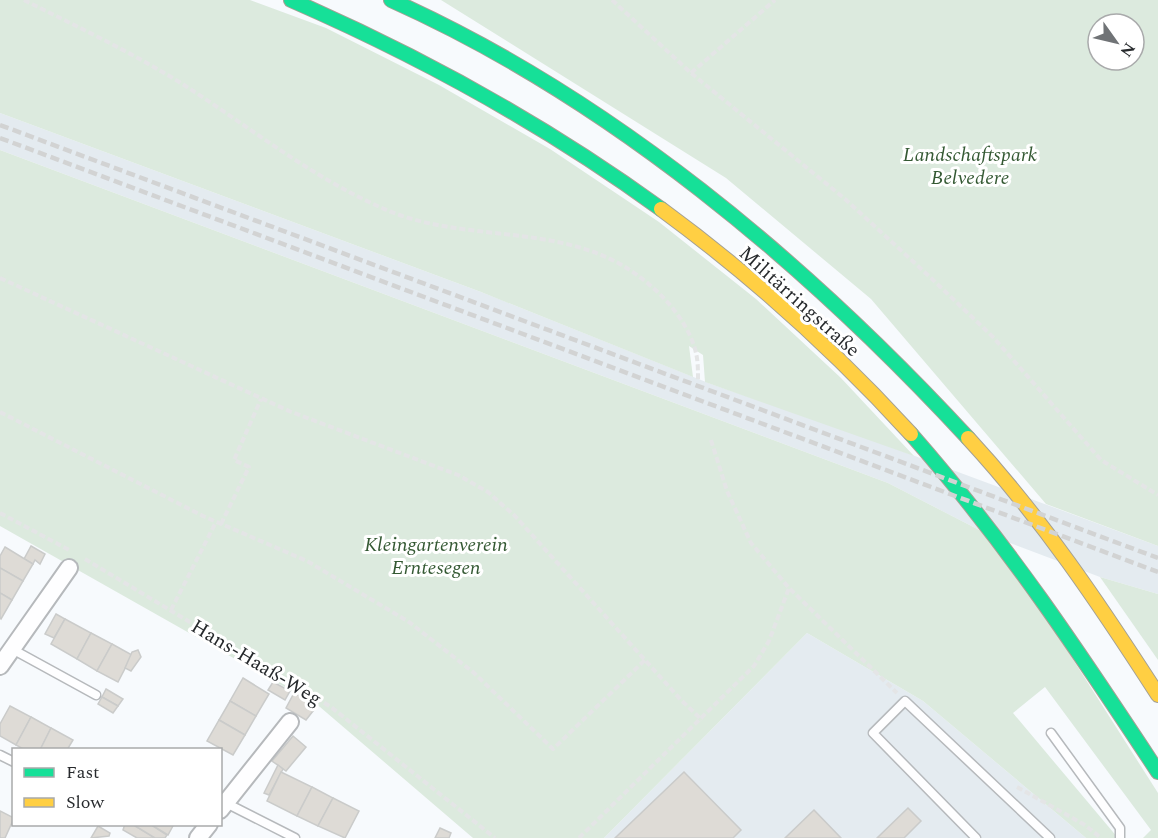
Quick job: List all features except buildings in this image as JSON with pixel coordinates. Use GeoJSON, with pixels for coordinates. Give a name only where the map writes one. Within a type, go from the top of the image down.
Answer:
{"type":"FeatureCollection","features":[{"type":"Feature","properties":{"kind":"main road","name":"Militärringstraße"},"geometry":{"type":"LineString","coordinates":[[291,0],[378,38],[488,95],[589,157],[673,217],[781,306],[874,396],[961,491],[1057,619],[1158,772]]}},
{"type":"Feature","properties":{"kind":"main road","name":"Militärringstraße"},"geometry":{"type":"LineString","coordinates":[[391,0],[514,64],[625,133],[692,182],[807,278],[905,372],[1002,478],[1088,588],[1158,695]]}},
{"type":"Feature","properties":{"kind":"street"},"geometry":{"type":"LineString","coordinates":[[0,666],[69,568]]}},
{"type":"Feature","properties":{"kind":"street"},"geometry":{"type":"LineString","coordinates":[[223,807],[290,722]]}},
{"type":"Feature","properties":{"kind":"street"},"geometry":{"type":"LineString","coordinates":[[198,838],[208,826]]}},
{"type":"Feature","properties":{"kind":"lane"},"geometry":{"type":"LineString","coordinates":[[12,649],[96,695]]}},
{"type":"Feature","properties":{"kind":"lane"},"geometry":{"type":"LineString","coordinates":[[976,838],[873,733],[905,701],[1050,838]]}},
{"type":"Feature","properties":{"kind":"lane"},"geometry":{"type":"LineString","coordinates":[[1051,733],[1120,828],[1120,838]]}},
{"type":"Feature","properties":{"kind":"lane"},"geometry":{"type":"LineString","coordinates":[[223,807],[295,838]]}},
{"type":"Feature","properties":{"kind":"path"},"geometry":{"type":"LineString","coordinates":[[24,0],[182,84],[355,196],[392,212],[441,226],[571,245],[597,252],[627,268],[659,293],[684,325],[696,352],[698,380]]}},
{"type":"Feature","properties":{"kind":"path"},"geometry":{"type":"LineString","coordinates":[[612,0],[691,73],[845,199],[931,278],[993,337],[1101,460],[1158,495]]}},
{"type":"Feature","properties":{"kind":"path"},"geometry":{"type":"LineString","coordinates":[[691,73],[775,0]]}},
{"type":"Feature","properties":{"kind":"path"},"geometry":{"type":"LineString","coordinates":[[0,278],[261,399],[427,462],[488,492],[515,516],[702,720]]}},
{"type":"Feature","properties":{"kind":"path"},"geometry":{"type":"LineString","coordinates":[[221,524],[249,467],[234,460],[261,399]]}},
{"type":"Feature","properties":{"kind":"path"},"geometry":{"type":"LineString","coordinates":[[0,412],[216,522],[307,561],[408,622],[472,672],[553,749],[645,660]]}},
{"type":"Feature","properties":{"kind":"path"},"geometry":{"type":"LineString","coordinates":[[579,838],[702,720],[754,666],[769,641],[789,588],[751,543],[727,491],[711,440]]}},
{"type":"Feature","properties":{"kind":"path","name":"Hans-Haaß-Weg"},"geometry":{"type":"LineString","coordinates":[[0,513],[36,530],[331,707],[495,838]]}},
{"type":"Feature","properties":{"kind":"path"},"geometry":{"type":"LineString","coordinates":[[171,610],[216,522]]}},
{"type":"Feature","properties":{"kind":"shaded area"},"geometry":{"type":"Polygon","coordinates":[[[0,113],[481,292],[711,384],[853,433],[1158,546],[1158,594],[1100,577],[989,535],[888,483],[0,150],[0,113]]]}},
{"type":"Feature","properties":{"kind":"shaded area"},"geometry":{"type":"Polygon","coordinates":[[[807,633],[923,701],[1086,838],[604,838],[807,633]]]}},
{"type":"Feature","properties":{"kind":"green space"},"geometry":{"type":"Polygon","coordinates":[[[0,0],[250,0],[326,28],[439,85],[550,149],[659,222],[756,299],[841,378],[914,456],[705,382],[703,355],[689,346],[693,377],[481,292],[0,113],[0,0]]]}},
{"type":"Feature","properties":{"kind":"green space","name":"Landschaftspark Belvedere"},"geometry":{"type":"Polygon","coordinates":[[[441,0],[1158,0],[1158,546],[1046,504],[871,299],[726,178],[441,0]]]}},
{"type":"Feature","properties":{"kind":"green space","name":"Kleingartenverein Erntesegen"},"geometry":{"type":"Polygon","coordinates":[[[0,150],[888,483],[989,535],[1060,639],[1158,793],[1158,838],[1143,838],[1151,830],[1045,687],[1013,713],[1118,838],[1086,838],[923,701],[807,633],[604,838],[473,838],[320,707],[0,526],[0,150]]]}},
{"type":"Feature","properties":{"kind":"green space"},"geometry":{"type":"Polygon","coordinates":[[[1100,577],[1158,594],[1158,660],[1100,577]]]}},
{"type":"Feature","properties":{"kind":"railway"},"geometry":{"type":"LineString","coordinates":[[0,125],[1158,558]]}},
{"type":"Feature","properties":{"kind":"railway"},"geometry":{"type":"LineString","coordinates":[[0,138],[1158,572]]}},
{"type":"Feature","properties":{"kind":"traffic: fast"},"geometry":{"type":"LineString","coordinates":[[291,0],[388,45],[482,94],[573,149],[661,209]]}},
{"type":"Feature","properties":{"kind":"traffic: fast"},"geometry":{"type":"LineString","coordinates":[[391,0],[472,40],[551,85],[627,136],[701,190],[772,248],[840,310],[906,373],[968,438]]}},
{"type":"Feature","properties":{"kind":"traffic: fast"},"geometry":{"type":"LineString","coordinates":[[911,434],[979,516],[1040,598],[1158,772]]}},
{"type":"Feature","properties":{"kind":"traffic: slow"},"geometry":{"type":"LineString","coordinates":[[661,209],[727,260],[792,316],[823,344],[911,434]]}},
{"type":"Feature","properties":{"kind":"traffic: slow"},"geometry":{"type":"LineString","coordinates":[[968,438],[995,468],[1069,562],[1158,695]]}}]}
